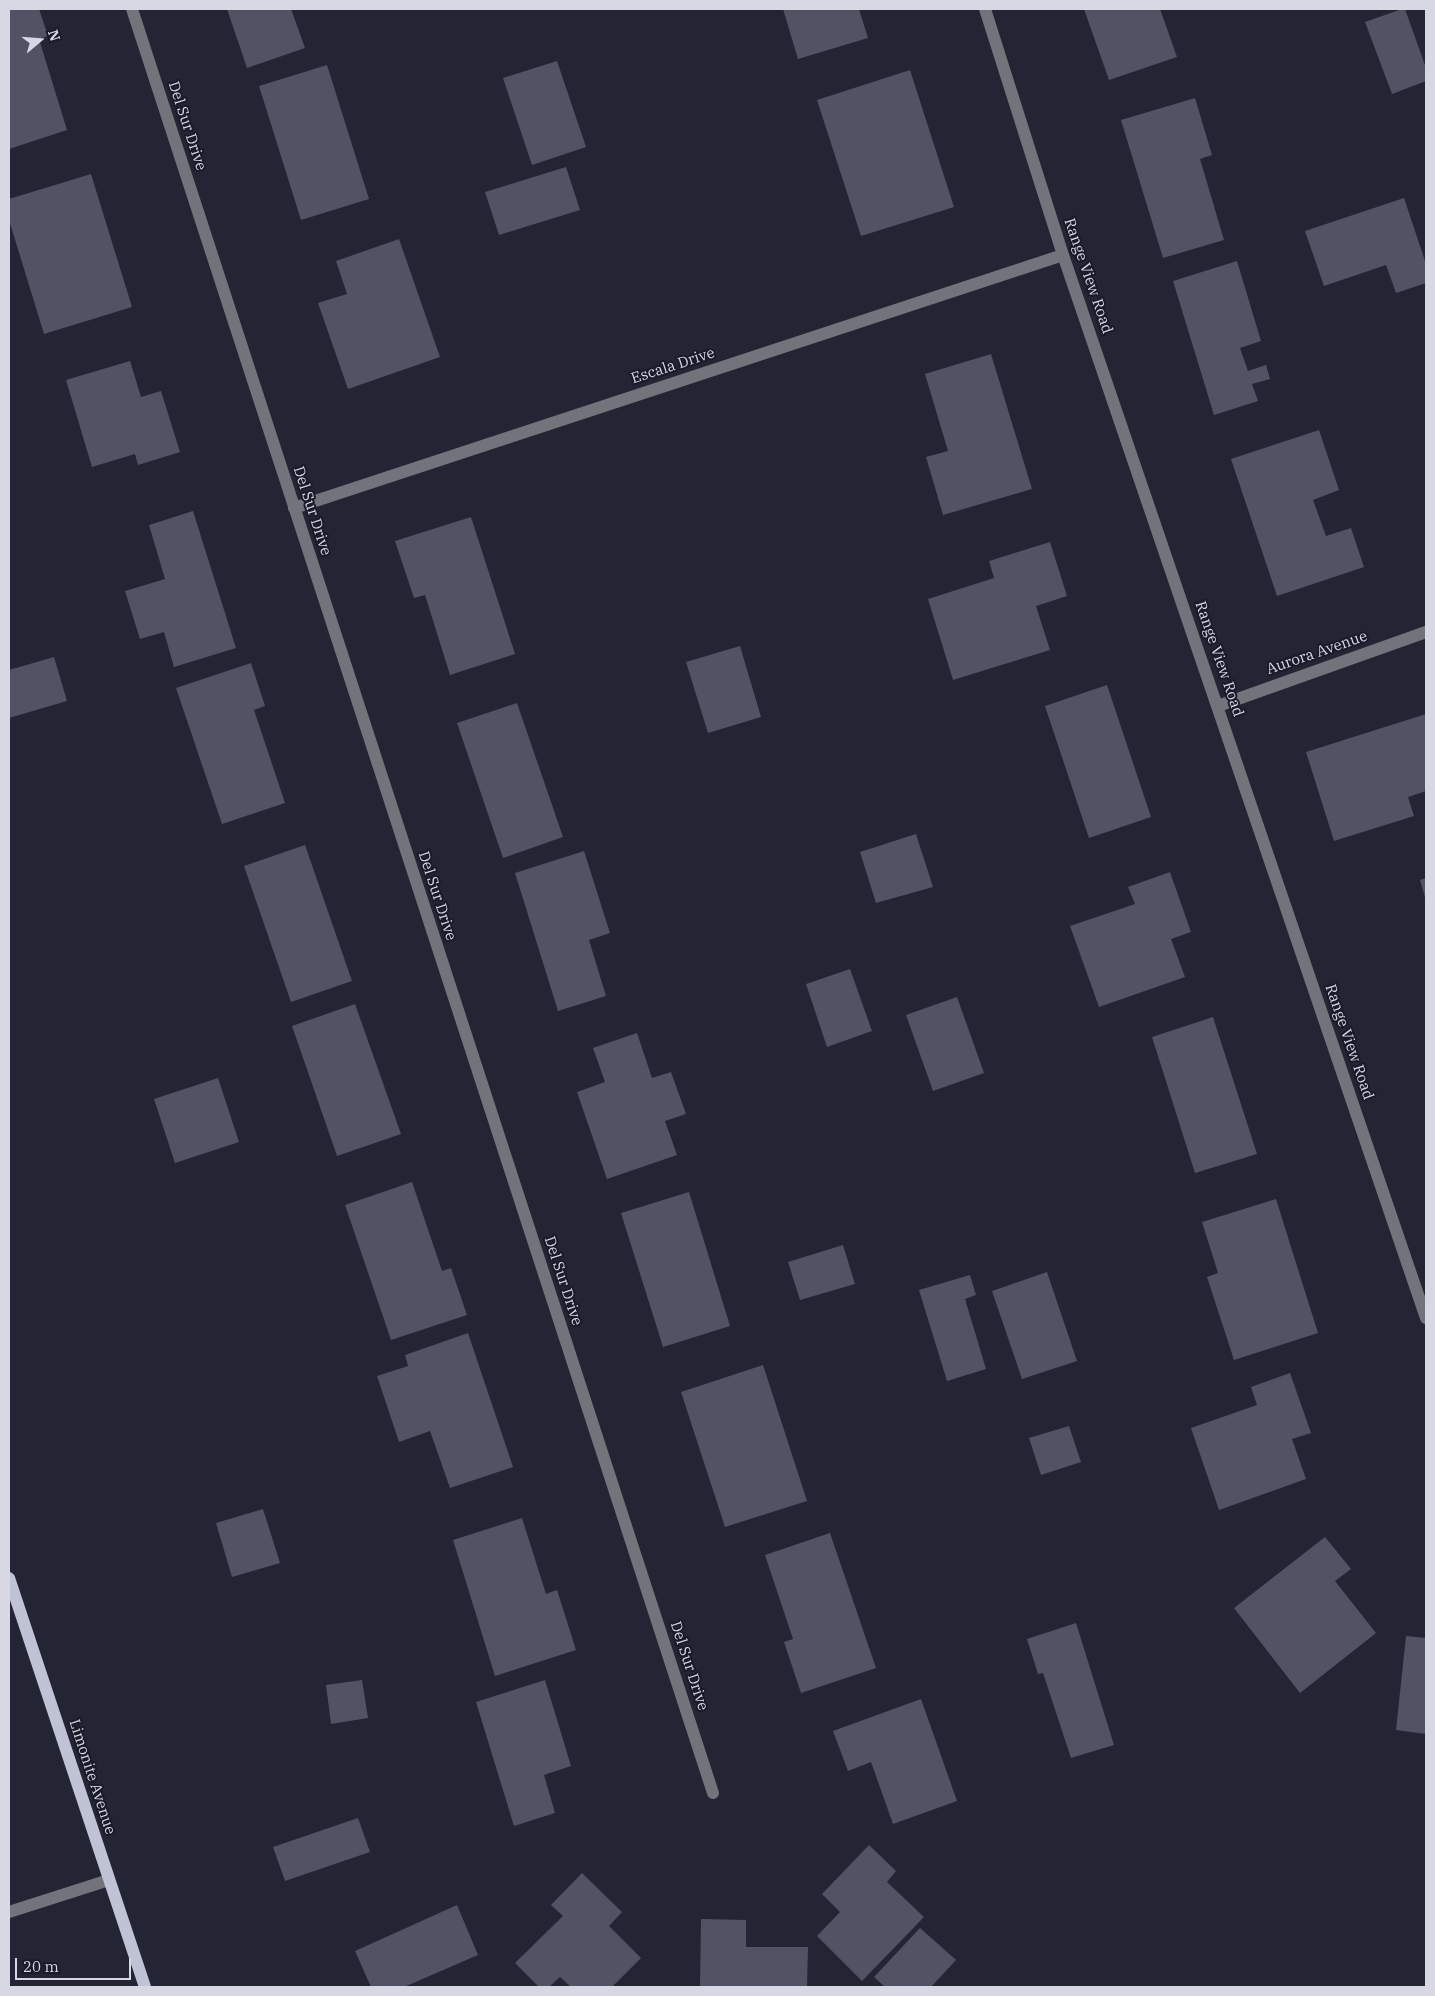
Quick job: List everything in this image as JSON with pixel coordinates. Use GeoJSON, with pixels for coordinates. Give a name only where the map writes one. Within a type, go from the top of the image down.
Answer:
{"type":"FeatureCollection","features":[{"type":"Feature","properties":{"kind":"main road","name":"Limonite Avenue"},"geometry":{"type":"LineString","coordinates":[[9,1578],[145,1987]]}},
{"type":"Feature","properties":{"kind":"street","name":"Del Sur Drive"},"geometry":{"type":"LineString","coordinates":[[132,9],[713,1793]]}},
{"type":"Feature","properties":{"kind":"street","name":"Range View Road"},"geometry":{"type":"LineString","coordinates":[[985,9],[1063,254],[1426,1318]]}},
{"type":"Feature","properties":{"kind":"street","name":"Escala Drive"},"geometry":{"type":"LineString","coordinates":[[294,508],[1063,254]]}},
{"type":"Feature","properties":{"kind":"street","name":"Aurora Avenue"},"geometry":{"type":"LineString","coordinates":[[1218,706],[1426,632]]}},
{"type":"Feature","properties":{"kind":"street"},"geometry":{"type":"LineString","coordinates":[[9,1912],[109,1880]]}},
{"type":"Feature","properties":{"kind":"building"},"geometry":{"type":"Polygon","coordinates":[[[9,9],[39,9],[48,36],[39,39],[67,130],[9,149],[9,9]]]}},
{"type":"Feature","properties":{"kind":"building"},"geometry":{"type":"Polygon","coordinates":[[[227,9],[291,9],[305,48],[247,68],[227,9]]]}},
{"type":"Feature","properties":{"kind":"building"},"geometry":{"type":"Polygon","coordinates":[[[783,9],[859,9],[868,38],[798,59],[783,9]]]}},
{"type":"Feature","properties":{"kind":"building"},"geometry":{"type":"Polygon","coordinates":[[[1084,9],[1160,9],[1177,57],[1109,80],[1084,9]]]}},
{"type":"Feature","properties":{"kind":"building"},"geometry":{"type":"Polygon","coordinates":[[[1405,9],[1426,68],[1426,81],[1392,94],[1365,22],[1405,9]]]}},
{"type":"Feature","properties":{"kind":"building"},"geometry":{"type":"Polygon","coordinates":[[[557,61],[586,147],[532,165],[503,78],[557,61]]]}},
{"type":"Feature","properties":{"kind":"building"},"geometry":{"type":"Polygon","coordinates":[[[327,65],[369,199],[301,220],[259,86],[327,65]]]}},
{"type":"Feature","properties":{"kind":"building"},"geometry":{"type":"Polygon","coordinates":[[[910,70],[954,207],[861,236],[817,100],[910,70]]]}},
{"type":"Feature","properties":{"kind":"building"},"geometry":{"type":"Polygon","coordinates":[[[1195,98],[1212,155],[1200,159],[1224,240],[1163,258],[1121,120],[1195,98]]]}},
{"type":"Feature","properties":{"kind":"building"},"geometry":{"type":"Polygon","coordinates":[[[566,167],[580,210],[499,235],[485,192],[566,167]]]}},
{"type":"Feature","properties":{"kind":"building"},"geometry":{"type":"Polygon","coordinates":[[[91,174],[132,307],[44,334],[9,220],[9,199],[91,174]]]}},
{"type":"Feature","properties":{"kind":"building"},"geometry":{"type":"Polygon","coordinates":[[[1404,198],[1426,264],[1426,283],[1396,293],[1386,265],[1324,286],[1305,231],[1404,198]]]}},
{"type":"Feature","properties":{"kind":"building"},"geometry":{"type":"Polygon","coordinates":[[[399,239],[440,357],[348,389],[318,303],[347,294],[336,261],[399,239]]]}},
{"type":"Feature","properties":{"kind":"building"},"geometry":{"type":"Polygon","coordinates":[[[1237,261],[1261,341],[1240,348],[1248,371],[1266,365],[1270,379],[1252,384],[1258,401],[1214,415],[1173,281],[1237,261]]]}},
{"type":"Feature","properties":{"kind":"building"},"geometry":{"type":"Polygon","coordinates":[[[991,354],[1032,489],[943,515],[926,457],[948,451],[925,374],[991,354]]]}},
{"type":"Feature","properties":{"kind":"building"},"geometry":{"type":"Polygon","coordinates":[[[130,361],[141,397],[161,391],[180,452],[138,465],[135,454],[92,467],[66,380],[130,361]]]}},
{"type":"Feature","properties":{"kind":"building"},"geometry":{"type":"Polygon","coordinates":[[[1319,430],[1339,490],[1313,500],[1326,536],[1351,528],[1364,567],[1277,596],[1231,459],[1319,430]]]}},
{"type":"Feature","properties":{"kind":"building"},"geometry":{"type":"Polygon","coordinates":[[[193,511],[236,648],[174,667],[164,632],[140,639],[125,591],[165,579],[149,525],[193,511]]]}},
{"type":"Feature","properties":{"kind":"building"},"geometry":{"type":"Polygon","coordinates":[[[471,517],[515,654],[450,675],[425,595],[414,598],[395,541],[471,517]]]}},
{"type":"Feature","properties":{"kind":"building"},"geometry":{"type":"Polygon","coordinates":[[[1050,542],[1067,596],[1036,606],[1050,650],[953,680],[928,599],[994,578],[989,561],[1050,542]]]}},
{"type":"Feature","properties":{"kind":"building"},"geometry":{"type":"Polygon","coordinates":[[[740,646],[761,717],[708,733],[686,662],[740,646]]]}},
{"type":"Feature","properties":{"kind":"building"},"geometry":{"type":"Polygon","coordinates":[[[54,657],[67,701],[9,718],[9,670],[54,657]]]}},
{"type":"Feature","properties":{"kind":"building"},"geometry":{"type":"Polygon","coordinates":[[[251,663],[265,706],[254,710],[285,803],[222,824],[176,688],[251,663]]]}},
{"type":"Feature","properties":{"kind":"building"},"geometry":{"type":"Polygon","coordinates":[[[1107,685],[1151,817],[1089,838],[1045,706],[1107,685]]]}},
{"type":"Feature","properties":{"kind":"building"},"geometry":{"type":"Polygon","coordinates":[[[517,703],[563,837],[503,858],[457,723],[517,703]]]}},
{"type":"Feature","properties":{"kind":"building"},"geometry":{"type":"Polygon","coordinates":[[[1426,714],[1426,791],[1408,797],[1414,816],[1334,841],[1306,752],[1426,714]]]}},
{"type":"Feature","properties":{"kind":"building"},"geometry":{"type":"Polygon","coordinates":[[[916,834],[933,887],[876,903],[860,852],[916,834]]]}},
{"type":"Feature","properties":{"kind":"building"},"geometry":{"type":"Polygon","coordinates":[[[305,845],[352,981],[291,1002],[244,866],[305,845]]]}},
{"type":"Feature","properties":{"kind":"building"},"geometry":{"type":"Polygon","coordinates":[[[584,851],[610,933],[589,940],[606,996],[558,1011],[515,873],[584,851]]]}},
{"type":"Feature","properties":{"kind":"building"},"geometry":{"type":"Polygon","coordinates":[[[1170,872],[1191,932],[1171,939],[1185,977],[1099,1007],[1070,926],[1135,904],[1128,887],[1170,872]]]}},
{"type":"Feature","properties":{"kind":"building"},"geometry":{"type":"Polygon","coordinates":[[[1426,878],[1426,901],[1420,880],[1426,878]]]}},
{"type":"Feature","properties":{"kind":"building"},"geometry":{"type":"Polygon","coordinates":[[[850,969],[872,1031],[827,1047],[806,984],[850,969]]]}},
{"type":"Feature","properties":{"kind":"building"},"geometry":{"type":"Polygon","coordinates":[[[957,997],[984,1073],[933,1091],[906,1015],[957,997]]]}},
{"type":"Feature","properties":{"kind":"building"},"geometry":{"type":"Polygon","coordinates":[[[355,1004],[401,1134],[337,1156],[292,1026],[355,1004]]]}},
{"type":"Feature","properties":{"kind":"building"},"geometry":{"type":"Polygon","coordinates":[[[1213,1017],[1257,1154],[1195,1173],[1152,1037],[1213,1017]]]}},
{"type":"Feature","properties":{"kind":"building"},"geometry":{"type":"Polygon","coordinates":[[[637,1033],[652,1078],[671,1072],[686,1114],[665,1121],[677,1155],[607,1179],[577,1092],[605,1082],[593,1048],[637,1033]]]}},
{"type":"Feature","properties":{"kind":"building"},"geometry":{"type":"Polygon","coordinates":[[[218,1078],[239,1142],[175,1163],[154,1099],[218,1078]]]}},
{"type":"Feature","properties":{"kind":"building"},"geometry":{"type":"Polygon","coordinates":[[[412,1182],[442,1271],[451,1268],[467,1315],[391,1340],[345,1205],[412,1182]]]}},
{"type":"Feature","properties":{"kind":"building"},"geometry":{"type":"Polygon","coordinates":[[[689,1192],[730,1326],[663,1347],[621,1213],[689,1192]]]}},
{"type":"Feature","properties":{"kind":"building"},"geometry":{"type":"Polygon","coordinates":[[[1276,1199],[1318,1333],[1234,1360],[1207,1277],[1218,1273],[1202,1222],[1276,1199]]]}},
{"type":"Feature","properties":{"kind":"building"},"geometry":{"type":"Polygon","coordinates":[[[843,1245],[855,1284],[800,1300],[788,1262],[843,1245]]]}},
{"type":"Feature","properties":{"kind":"building"},"geometry":{"type":"Polygon","coordinates":[[[1047,1272],[1077,1361],[1022,1379],[992,1291],[1047,1272]]]}},
{"type":"Feature","properties":{"kind":"building"},"geometry":{"type":"Polygon","coordinates":[[[970,1275],[976,1295],[965,1299],[986,1369],[947,1381],[919,1290],[970,1275]]]}},
{"type":"Feature","properties":{"kind":"building"},"geometry":{"type":"Polygon","coordinates":[[[468,1333],[513,1467],[450,1488],[430,1431],[399,1442],[377,1376],[408,1366],[405,1355],[468,1333]]]}},
{"type":"Feature","properties":{"kind":"building"},"geometry":{"type":"Polygon","coordinates":[[[763,1365],[807,1501],[725,1527],[681,1392],[763,1365]]]}},
{"type":"Feature","properties":{"kind":"building"},"geometry":{"type":"Polygon","coordinates":[[[1290,1373],[1311,1433],[1292,1439],[1306,1479],[1219,1510],[1191,1428],[1257,1405],[1251,1387],[1290,1373]]]}},
{"type":"Feature","properties":{"kind":"building"},"geometry":{"type":"Polygon","coordinates":[[[1069,1426],[1081,1462],[1041,1475],[1029,1438],[1069,1426]]]}},
{"type":"Feature","properties":{"kind":"building"},"geometry":{"type":"Polygon","coordinates":[[[263,1509],[280,1563],[232,1577],[216,1523],[263,1509]]]}},
{"type":"Feature","properties":{"kind":"building"},"geometry":{"type":"Polygon","coordinates":[[[522,1518],[546,1594],[557,1590],[576,1650],[495,1676],[453,1540],[522,1518]]]}},
{"type":"Feature","properties":{"kind":"building"},"geometry":{"type":"Polygon","coordinates":[[[830,1533],[876,1668],[801,1693],[784,1642],[793,1639],[765,1555],[830,1533]]]}},
{"type":"Feature","properties":{"kind":"building"},"geometry":{"type":"Polygon","coordinates":[[[1325,1537],[1351,1569],[1335,1581],[1376,1633],[1300,1693],[1234,1608],[1325,1537]]]}},
{"type":"Feature","properties":{"kind":"building"},"geometry":{"type":"Polygon","coordinates":[[[1076,1623],[1114,1745],[1071,1758],[1043,1673],[1038,1674],[1027,1639],[1076,1623]]]}},
{"type":"Feature","properties":{"kind":"building"},"geometry":{"type":"Polygon","coordinates":[[[1406,1636],[1426,1638],[1426,1734],[1396,1730],[1406,1636]]]}},
{"type":"Feature","properties":{"kind":"building"},"geometry":{"type":"Polygon","coordinates":[[[362,1680],[368,1718],[331,1724],[326,1685],[362,1680]]]}},
{"type":"Feature","properties":{"kind":"building"},"geometry":{"type":"Polygon","coordinates":[[[545,1680],[571,1766],[544,1775],[555,1813],[514,1826],[476,1702],[545,1680]]]}},
{"type":"Feature","properties":{"kind":"building"},"geometry":{"type":"Polygon","coordinates":[[[921,1699],[957,1801],[893,1824],[871,1762],[848,1771],[833,1731],[921,1699]]]}},
{"type":"Feature","properties":{"kind":"building"},"geometry":{"type":"Polygon","coordinates":[[[358,1818],[370,1852],[285,1881],[273,1847],[358,1818]]]}},
{"type":"Feature","properties":{"kind":"building"},"geometry":{"type":"Polygon","coordinates":[[[869,1845],[896,1871],[887,1882],[924,1917],[862,1981],[817,1936],[840,1912],[822,1894],[869,1845]]]}},
{"type":"Feature","properties":{"kind":"building"},"geometry":{"type":"Polygon","coordinates":[[[582,1873],[622,1912],[609,1926],[641,1958],[612,1987],[571,1987],[560,1977],[549,1987],[539,1987],[515,1963],[563,1916],[551,1905],[582,1873]]]}},
{"type":"Feature","properties":{"kind":"building"},"geometry":{"type":"Polygon","coordinates":[[[457,1905],[478,1955],[404,1987],[371,1987],[355,1951],[457,1905]]]}},
{"type":"Feature","properties":{"kind":"building"},"geometry":{"type":"Polygon","coordinates":[[[701,1919],[746,1920],[746,1947],[808,1947],[807,1987],[700,1987],[701,1919]]]}},
{"type":"Feature","properties":{"kind":"building"},"geometry":{"type":"Polygon","coordinates":[[[920,1928],[956,1960],[931,1987],[885,1987],[874,1977],[920,1928]]]}}]}
